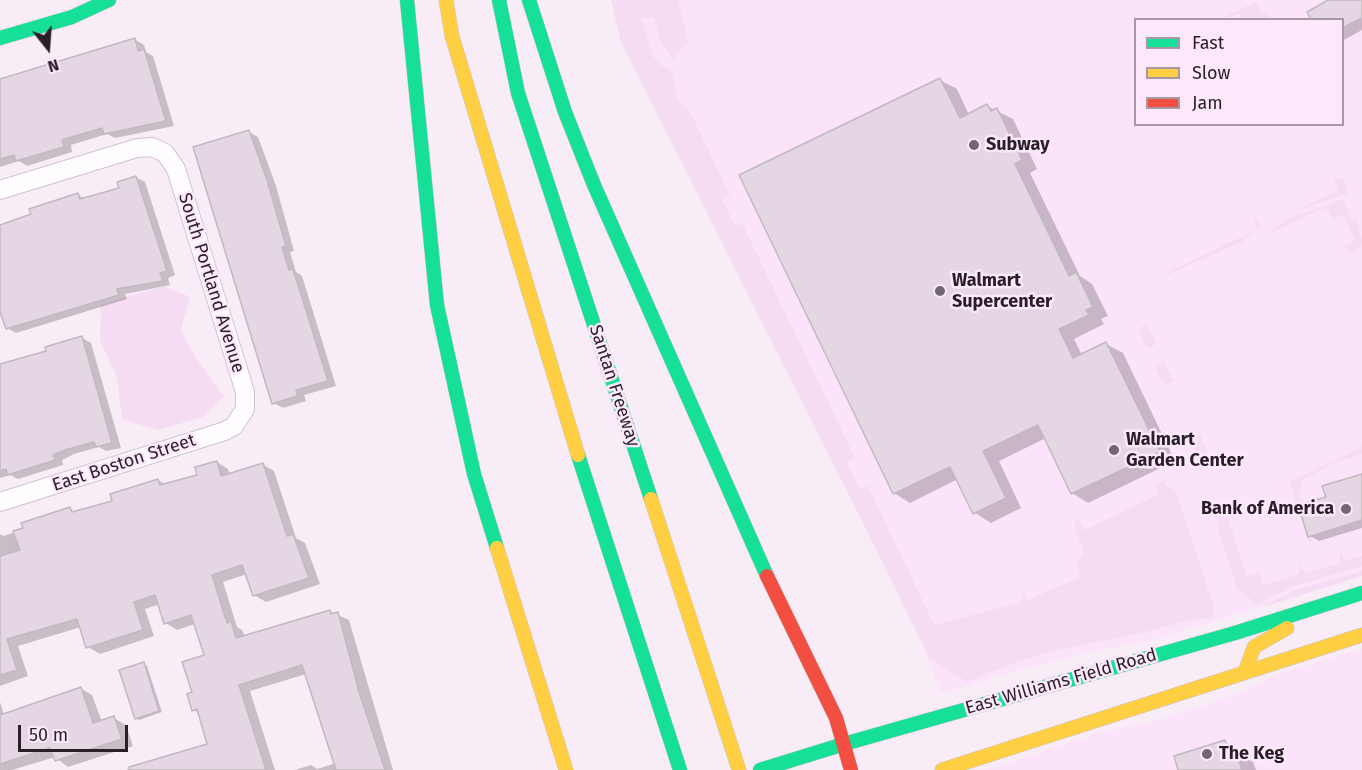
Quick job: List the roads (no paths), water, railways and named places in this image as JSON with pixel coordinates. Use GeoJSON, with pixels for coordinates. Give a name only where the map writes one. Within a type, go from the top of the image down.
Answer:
{"type":"FeatureCollection","features":[{"type":"Feature","properties":{"kind":"main road"},"geometry":{"type":"LineString","coordinates":[[0,38],[72,17],[108,0]]}},
{"type":"Feature","properties":{"kind":"main road"},"geometry":{"type":"LineString","coordinates":[[407,0],[437,305],[474,474],[566,770]]}},
{"type":"Feature","properties":{"kind":"main road"},"geometry":{"type":"LineString","coordinates":[[446,0],[452,36],[559,396],[680,770]]}},
{"type":"Feature","properties":{"kind":"main road","name":"Santan Freeway"},"geometry":{"type":"LineString","coordinates":[[499,0],[518,93],[740,770]]}},
{"type":"Feature","properties":{"kind":"main road"},"geometry":{"type":"LineString","coordinates":[[529,0],[565,112],[603,207],[742,527],[836,718],[851,770]]}},
{"type":"Feature","properties":{"kind":"main road","name":"East Williams Field Road"},"geometry":{"type":"LineString","coordinates":[[760,770],[1235,633],[1362,593]]}},
{"type":"Feature","properties":{"kind":"main road"},"geometry":{"type":"LineString","coordinates":[[1245,672],[1254,648],[1264,639],[1318,617],[1341,599]]}},
{"type":"Feature","properties":{"kind":"main road"},"geometry":{"type":"LineString","coordinates":[[942,770],[1362,635]]}},
{"type":"Feature","properties":{"kind":"street","name":"South Portland Avenue"},"geometry":{"type":"LineString","coordinates":[[0,190],[137,148],[152,147],[165,153],[176,169],[245,392],[242,416]]}},
{"type":"Feature","properties":{"kind":"street","name":"East Boston Street"},"geometry":{"type":"LineString","coordinates":[[0,502],[225,431],[234,426],[242,416]]}},
{"type":"Feature","properties":{"kind":"place","name":"Subway"},"geometry":{"type":"Point","coordinates":[974,145]}},
{"type":"Feature","properties":{"kind":"place","name":"Walmart Supercenter"},"geometry":{"type":"Point","coordinates":[940,291]}},
{"type":"Feature","properties":{"kind":"place","name":"Walmart Garden Center"},"geometry":{"type":"Point","coordinates":[1114,450]}},
{"type":"Feature","properties":{"kind":"place","name":"Bank of America"},"geometry":{"type":"Point","coordinates":[1346,509]}},
{"type":"Feature","properties":{"kind":"place","name":"The Keg"},"geometry":{"type":"Point","coordinates":[1207,754]}}]}
